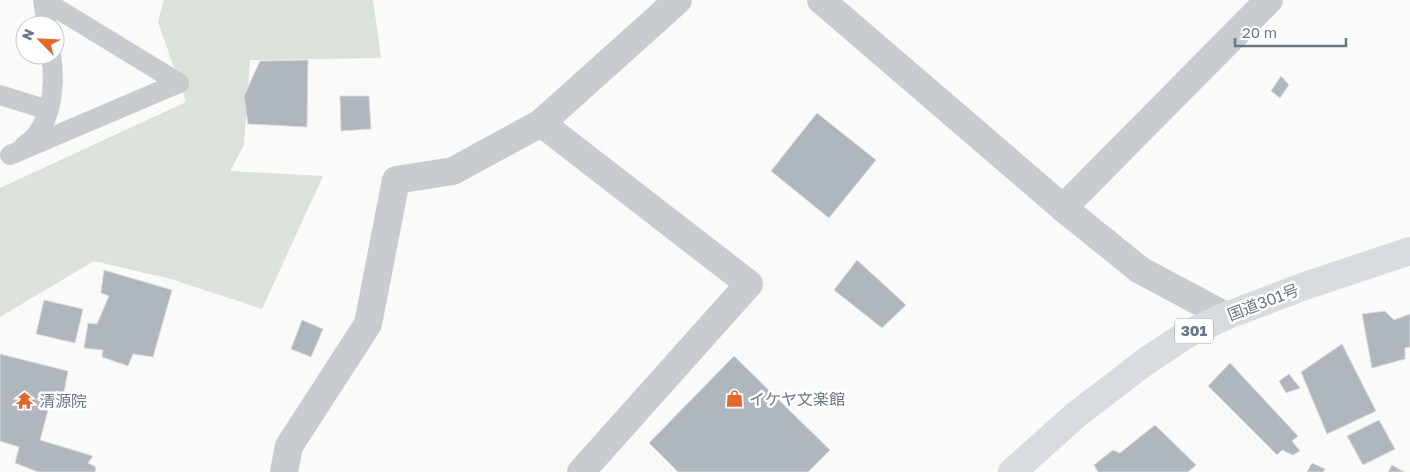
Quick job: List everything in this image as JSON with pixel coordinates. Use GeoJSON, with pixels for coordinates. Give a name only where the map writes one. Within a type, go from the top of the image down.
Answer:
{"type":"FeatureCollection","features":[{"type":"Feature","properties":{"kind":"highway","name":"国道301号"},"geometry":{"type":"LineString","coordinates":[[1012,472],[1077,414],[1145,362],[1187,334],[1226,316],[1302,287],[1410,251]]}},
{"type":"Feature","properties":{"kind":"street"},"geometry":{"type":"LineString","coordinates":[[284,472],[289,446],[368,324],[396,180],[453,171],[541,122],[678,0]]}},
{"type":"Feature","properties":{"kind":"street"},"geometry":{"type":"LineString","coordinates":[[821,0],[1063,208],[1140,270],[1226,316]]}},
{"type":"Feature","properties":{"kind":"street"},"geometry":{"type":"LineString","coordinates":[[1063,208],[1270,0]]}},
{"type":"Feature","properties":{"kind":"street"},"geometry":{"type":"LineString","coordinates":[[541,122],[749,284],[581,472]]}},
{"type":"Feature","properties":{"kind":"lane"},"geometry":{"type":"LineString","coordinates":[[5,158],[179,83],[43,0],[45,15]]}},
{"type":"Feature","properties":{"kind":"lane"},"geometry":{"type":"LineString","coordinates":[[5,158],[30,142],[44,124],[53,95],[52,65]]}},
{"type":"Feature","properties":{"kind":"lane"},"geometry":{"type":"LineString","coordinates":[[0,95],[48,110]]}},
{"type":"Feature","properties":{"kind":"shaded area"},"geometry":{"type":"Polygon","coordinates":[[[164,0],[373,0],[381,58],[250,60],[244,145],[230,171],[323,176],[262,309],[171,279],[94,261],[0,317],[0,188],[186,102],[158,22],[164,0]]]}},
{"type":"Feature","properties":{"kind":"building"},"geometry":{"type":"Polygon","coordinates":[[[308,60],[307,127],[248,124],[244,96],[260,61],[308,60]]]}},
{"type":"Feature","properties":{"kind":"building"},"geometry":{"type":"Polygon","coordinates":[[[1281,76],[1289,85],[1280,98],[1271,91],[1281,76]]]}},
{"type":"Feature","properties":{"kind":"building"},"geometry":{"type":"Polygon","coordinates":[[[340,96],[369,96],[371,129],[341,131],[340,96]]]}},
{"type":"Feature","properties":{"kind":"building"},"geometry":{"type":"Polygon","coordinates":[[[817,113],[876,160],[829,218],[771,171],[817,113]]]}},
{"type":"Feature","properties":{"kind":"building"},"geometry":{"type":"Polygon","coordinates":[[[857,260],[906,305],[882,328],[834,290],[857,260]]]}},
{"type":"Feature","properties":{"kind":"building"},"geometry":{"type":"Polygon","coordinates":[[[104,270],[172,290],[153,357],[133,354],[128,366],[102,357],[103,350],[84,348],[88,323],[97,324],[109,296],[101,293],[104,270]]]}},
{"type":"Feature","properties":{"kind":"building"},"geometry":{"type":"Polygon","coordinates":[[[44,300],[83,309],[75,343],[36,334],[44,300]]]}},
{"type":"Feature","properties":{"kind":"building"},"geometry":{"type":"Polygon","coordinates":[[[1385,311],[1394,320],[1410,314],[1410,347],[1405,348],[1405,359],[1372,368],[1362,314],[1385,311]]]}},
{"type":"Feature","properties":{"kind":"building"},"geometry":{"type":"Polygon","coordinates":[[[302,320],[323,329],[311,357],[291,349],[302,320]]]}},
{"type":"Feature","properties":{"kind":"building"},"geometry":{"type":"Polygon","coordinates":[[[1342,344],[1376,411],[1327,434],[1301,372],[1342,344]]]}},
{"type":"Feature","properties":{"kind":"building"},"geometry":{"type":"Polygon","coordinates":[[[0,354],[68,371],[62,403],[51,399],[40,440],[93,456],[88,463],[96,467],[95,472],[38,472],[15,463],[19,447],[0,441],[0,354]]]}},
{"type":"Feature","properties":{"kind":"building","name":"イケヤ文楽館"},"geometry":{"type":"Polygon","coordinates":[[[734,356],[830,450],[808,472],[678,472],[649,443],[734,356]]]}},
{"type":"Feature","properties":{"kind":"building"},"geometry":{"type":"Polygon","coordinates":[[[1230,363],[1298,436],[1292,441],[1300,451],[1293,455],[1282,450],[1277,455],[1208,386],[1230,363]]]}},
{"type":"Feature","properties":{"kind":"building"},"geometry":{"type":"Polygon","coordinates":[[[1289,374],[1300,388],[1286,393],[1279,381],[1289,374]]]}},
{"type":"Feature","properties":{"kind":"building"},"geometry":{"type":"Polygon","coordinates":[[[1379,420],[1395,449],[1363,465],[1347,436],[1379,420]]]}},
{"type":"Feature","properties":{"kind":"building"},"geometry":{"type":"Polygon","coordinates":[[[1155,425],[1196,465],[1188,472],[1098,472],[1094,465],[1113,450],[1120,453],[1155,425]]]}},
{"type":"Feature","properties":{"kind":"building"},"geometry":{"type":"Polygon","coordinates":[[[1312,463],[1325,469],[1323,472],[1307,472],[1312,463]]]}},
{"type":"Feature","properties":{"kind":"building"},"geometry":{"type":"Polygon","coordinates":[[[1392,465],[1404,472],[1388,472],[1392,465]]]}},
{"type":"Feature","properties":{"kind":"place","name":"イケヤ文楽館"},"geometry":{"type":"Point","coordinates":[735,399]}},
{"type":"Feature","properties":{"kind":"place","name":"清源院"},"geometry":{"type":"Point","coordinates":[25,401]}}]}
